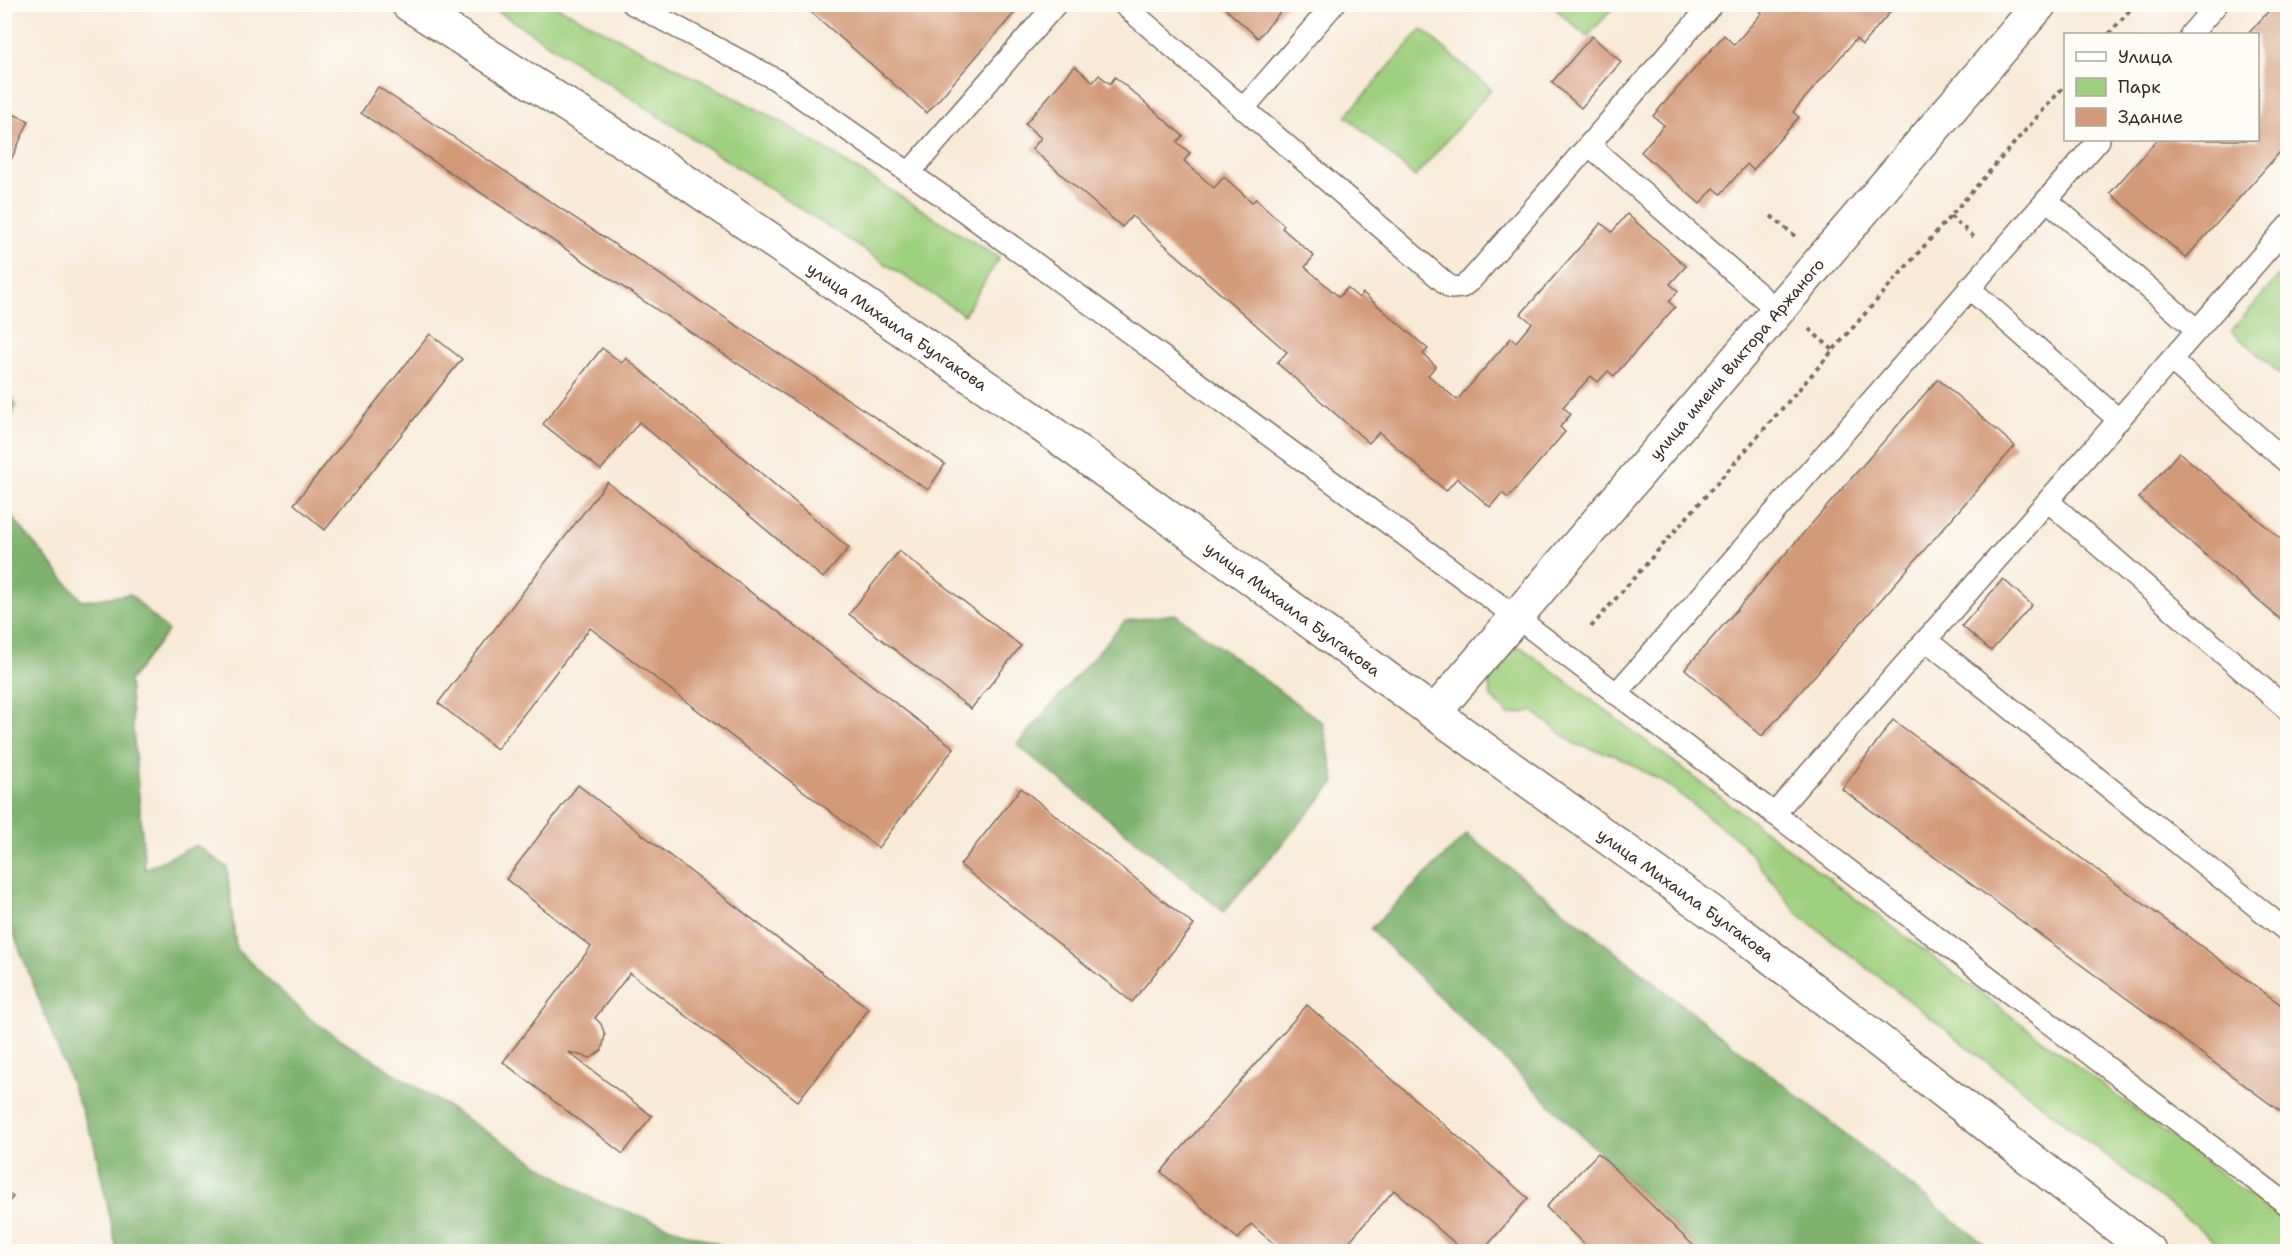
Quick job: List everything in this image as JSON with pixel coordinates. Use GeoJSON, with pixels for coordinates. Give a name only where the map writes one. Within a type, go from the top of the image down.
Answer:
{"type":"FeatureCollection","features":[{"type":"Feature","properties":{"kind":"street","name":"улица Михаила Булгакова"},"geometry":{"type":"LineString","coordinates":[[408,4],[670,171],[1033,419],[1434,713],[1739,932],[2150,1251]]}},
{"type":"Feature","properties":{"kind":"street","name":"улица имени Виктора Аржаного"},"geometry":{"type":"LineString","coordinates":[[1434,713],[2040,4]]}},
{"type":"Feature","properties":{"kind":"lane"},"geometry":{"type":"LineString","coordinates":[[633,4],[775,79],[909,173],[1516,617],[2288,1205]]}},
{"type":"Feature","properties":{"kind":"lane"},"geometry":{"type":"LineString","coordinates":[[909,173],[1056,4]]}},
{"type":"Feature","properties":{"kind":"lane"},"geometry":{"type":"LineString","coordinates":[[1123,4],[1451,288],[1462,287],[1471,280],[1712,4]]}},
{"type":"Feature","properties":{"kind":"lane"},"geometry":{"type":"LineString","coordinates":[[1243,109],[1334,4]]}},
{"type":"Feature","properties":{"kind":"lane"},"geometry":{"type":"LineString","coordinates":[[2192,33],[2217,4]]}},
{"type":"Feature","properties":{"kind":"lane"},"geometry":{"type":"LineString","coordinates":[[1616,693],[2098,141]]}},
{"type":"Feature","properties":{"kind":"lane"},"geometry":{"type":"LineString","coordinates":[[1589,146],[1778,311]]}},
{"type":"Feature","properties":{"kind":"lane"},"geometry":{"type":"LineString","coordinates":[[2047,200],[2197,330]]}},
{"type":"Feature","properties":{"kind":"lane"},"geometry":{"type":"LineString","coordinates":[[1774,814],[2288,226]]}},
{"type":"Feature","properties":{"kind":"lane"},"geometry":{"type":"LineString","coordinates":[[1969,288],[2119,420]]}},
{"type":"Feature","properties":{"kind":"lane"},"geometry":{"type":"LineString","coordinates":[[2170,360],[2288,462]]}},
{"type":"Feature","properties":{"kind":"lane"},"geometry":{"type":"LineString","coordinates":[[2048,501],[2288,710]]}},
{"type":"Feature","properties":{"kind":"lane"},"geometry":{"type":"LineString","coordinates":[[1926,640],[2288,932]]}},
{"type":"Feature","properties":{"kind":"path"},"geometry":{"type":"LineString","coordinates":[[2110,33],[2135,4]]}},
{"type":"Feature","properties":{"kind":"path"},"geometry":{"type":"LineString","coordinates":[[1591,627],[2064,86]]}},
{"type":"Feature","properties":{"kind":"path"},"geometry":{"type":"LineString","coordinates":[[1771,216],[1802,243]]}},
{"type":"Feature","properties":{"kind":"path"},"geometry":{"type":"LineString","coordinates":[[1807,328],[1833,350]]}},
{"type":"Feature","properties":{"kind":"green space"},"geometry":{"type":"Polygon","coordinates":[[[488,5],[554,5],[780,121],[999,258],[964,315],[488,5]]]}},
{"type":"Feature","properties":{"kind":"green space"},"geometry":{"type":"Polygon","coordinates":[[[1551,5],[1616,5],[1587,37],[1551,5]]]}},
{"type":"Feature","properties":{"kind":"green space"},"geometry":{"type":"Polygon","coordinates":[[[1422,29],[1491,89],[1415,177],[1346,116],[1422,29]]]}},
{"type":"Feature","properties":{"kind":"green space"},"geometry":{"type":"Polygon","coordinates":[[[2287,267],[2288,376],[2285,378],[2231,331],[2287,267]]]}},
{"type":"Feature","properties":{"kind":"green space"},"geometry":{"type":"Polygon","coordinates":[[[5,388],[16,404],[5,438],[5,388]]]}},
{"type":"Feature","properties":{"kind":"green space"},"geometry":{"type":"Polygon","coordinates":[[[5,508],[82,601],[130,594],[168,631],[129,681],[145,869],[196,845],[227,867],[236,949],[314,1022],[593,1199],[737,1251],[117,1251],[94,1143],[5,911],[5,508]]]}},
{"type":"Feature","properties":{"kind":"green space"},"geometry":{"type":"Polygon","coordinates":[[[1175,614],[1323,723],[1335,782],[1224,912],[1017,745],[1125,621],[1175,614]]]}},
{"type":"Feature","properties":{"kind":"green space"},"geometry":{"type":"Polygon","coordinates":[[[1521,647],[2287,1224],[2287,1251],[2228,1251],[1797,913],[1742,843],[1665,783],[1616,756],[1575,744],[1532,711],[1509,715],[1491,697],[1487,675],[1503,650],[1521,647]]]}},
{"type":"Feature","properties":{"kind":"green space"},"geometry":{"type":"Polygon","coordinates":[[[1467,834],[1993,1251],[1700,1251],[1370,929],[1467,834]]]}},
{"type":"Feature","properties":{"kind":"building"},"geometry":{"type":"Polygon","coordinates":[[[802,4],[1014,4],[1018,9],[927,113],[802,4]]]}},
{"type":"Feature","properties":{"kind":"building"},"geometry":{"type":"Polygon","coordinates":[[[1220,4],[1287,4],[1258,38],[1220,4]]]}},
{"type":"Feature","properties":{"kind":"building"},"geometry":{"type":"Polygon","coordinates":[[[1753,4],[1897,4],[1862,45],[1856,39],[1793,112],[1799,117],[1753,170],[1747,164],[1721,194],[1714,188],[1700,204],[1641,152],[1664,125],[1653,116],[1724,35],[1734,45],[1762,13],[1753,4]]]}},
{"type":"Feature","properties":{"kind":"building"},"geometry":{"type":"Polygon","coordinates":[[[2275,4],[2288,4],[2288,143],[2186,258],[2110,193],[2156,141],[2259,141],[2259,33],[2249,33],[2275,4]]]}},
{"type":"Feature","properties":{"kind":"building"},"geometry":{"type":"Polygon","coordinates":[[[1592,36],[1621,62],[1581,108],[1552,82],[1592,36]]]}},
{"type":"Feature","properties":{"kind":"building"},"geometry":{"type":"Polygon","coordinates":[[[1075,66],[1093,82],[1099,75],[1110,84],[1115,77],[1183,136],[1177,142],[1190,153],[1184,161],[1214,188],[1224,177],[1252,202],[1256,199],[1284,225],[1282,228],[1314,256],[1305,267],[1339,297],[1347,288],[1359,298],[1363,293],[1428,349],[1423,354],[1436,366],[1428,375],[1457,400],[1511,338],[1516,342],[1532,323],[1521,314],[1601,223],[1612,232],[1627,214],[1686,266],[1670,284],[1678,291],[1669,302],[1675,307],[1614,376],[1608,371],[1598,382],[1591,376],[1563,407],[1571,414],[1560,427],[1565,432],[1508,498],[1502,493],[1490,507],[1457,478],[1446,491],[1379,432],[1369,443],[1277,363],[1287,352],[1132,216],[1122,227],[1032,149],[1041,138],[1025,124],[1075,66]]]}},
{"type":"Feature","properties":{"kind":"building"},"geometry":{"type":"Polygon","coordinates":[[[378,87],[945,464],[928,490],[361,113],[378,87]]]}},
{"type":"Feature","properties":{"kind":"building"},"geometry":{"type":"Polygon","coordinates":[[[4,110],[29,121],[4,175],[4,110]]]}},
{"type":"Feature","properties":{"kind":"building"},"geometry":{"type":"Polygon","coordinates":[[[430,334],[462,359],[325,530],[294,504],[430,334]]]}},
{"type":"Feature","properties":{"kind":"building"},"geometry":{"type":"Polygon","coordinates":[[[602,348],[622,363],[626,358],[849,548],[823,578],[639,422],[601,470],[543,424],[602,348]]]}},
{"type":"Feature","properties":{"kind":"building"},"geometry":{"type":"Polygon","coordinates":[[[1938,379],[2015,446],[1762,736],[1685,669],[1938,379]]]}},
{"type":"Feature","properties":{"kind":"building"},"geometry":{"type":"Polygon","coordinates":[[[2179,452],[2288,545],[2288,626],[2139,498],[2179,452]]]}},
{"type":"Feature","properties":{"kind":"building"},"geometry":{"type":"Polygon","coordinates":[[[607,482],[954,748],[878,848],[590,628],[497,749],[438,703],[607,482]]]}},
{"type":"Feature","properties":{"kind":"building"},"geometry":{"type":"Polygon","coordinates":[[[899,551],[1021,646],[971,709],[849,614],[899,551]]]}},
{"type":"Feature","properties":{"kind":"building"},"geometry":{"type":"Polygon","coordinates":[[[2003,579],[2032,605],[1991,651],[1962,626],[2003,579]]]}},
{"type":"Feature","properties":{"kind":"building"},"geometry":{"type":"Polygon","coordinates":[[[1893,720],[2288,1010],[2288,1117],[1842,789],[1893,720]]]}},
{"type":"Feature","properties":{"kind":"building"},"geometry":{"type":"Polygon","coordinates":[[[578,785],[869,1009],[798,1101],[630,973],[595,1018],[601,1024],[605,1035],[602,1050],[591,1058],[568,1052],[652,1116],[623,1154],[503,1062],[591,947],[506,879],[578,785]]]}},
{"type":"Feature","properties":{"kind":"building"},"geometry":{"type":"Polygon","coordinates":[[[1021,788],[1194,925],[1132,1002],[960,865],[1021,788]]]}},
{"type":"Feature","properties":{"kind":"building"},"geometry":{"type":"Polygon","coordinates":[[[1307,1005],[1528,1198],[1482,1252],[1465,1252],[1394,1190],[1340,1252],[1283,1252],[1251,1224],[1238,1239],[1161,1172],[1307,1005]]]}},
{"type":"Feature","properties":{"kind":"building"},"geometry":{"type":"Polygon","coordinates":[[[1598,1153],[1700,1252],[1592,1252],[1546,1207],[1598,1153]]]}},
{"type":"Feature","properties":{"kind":"building"},"geometry":{"type":"Polygon","coordinates":[[[4,1189],[13,1197],[4,1206],[4,1189]]]}}]}
